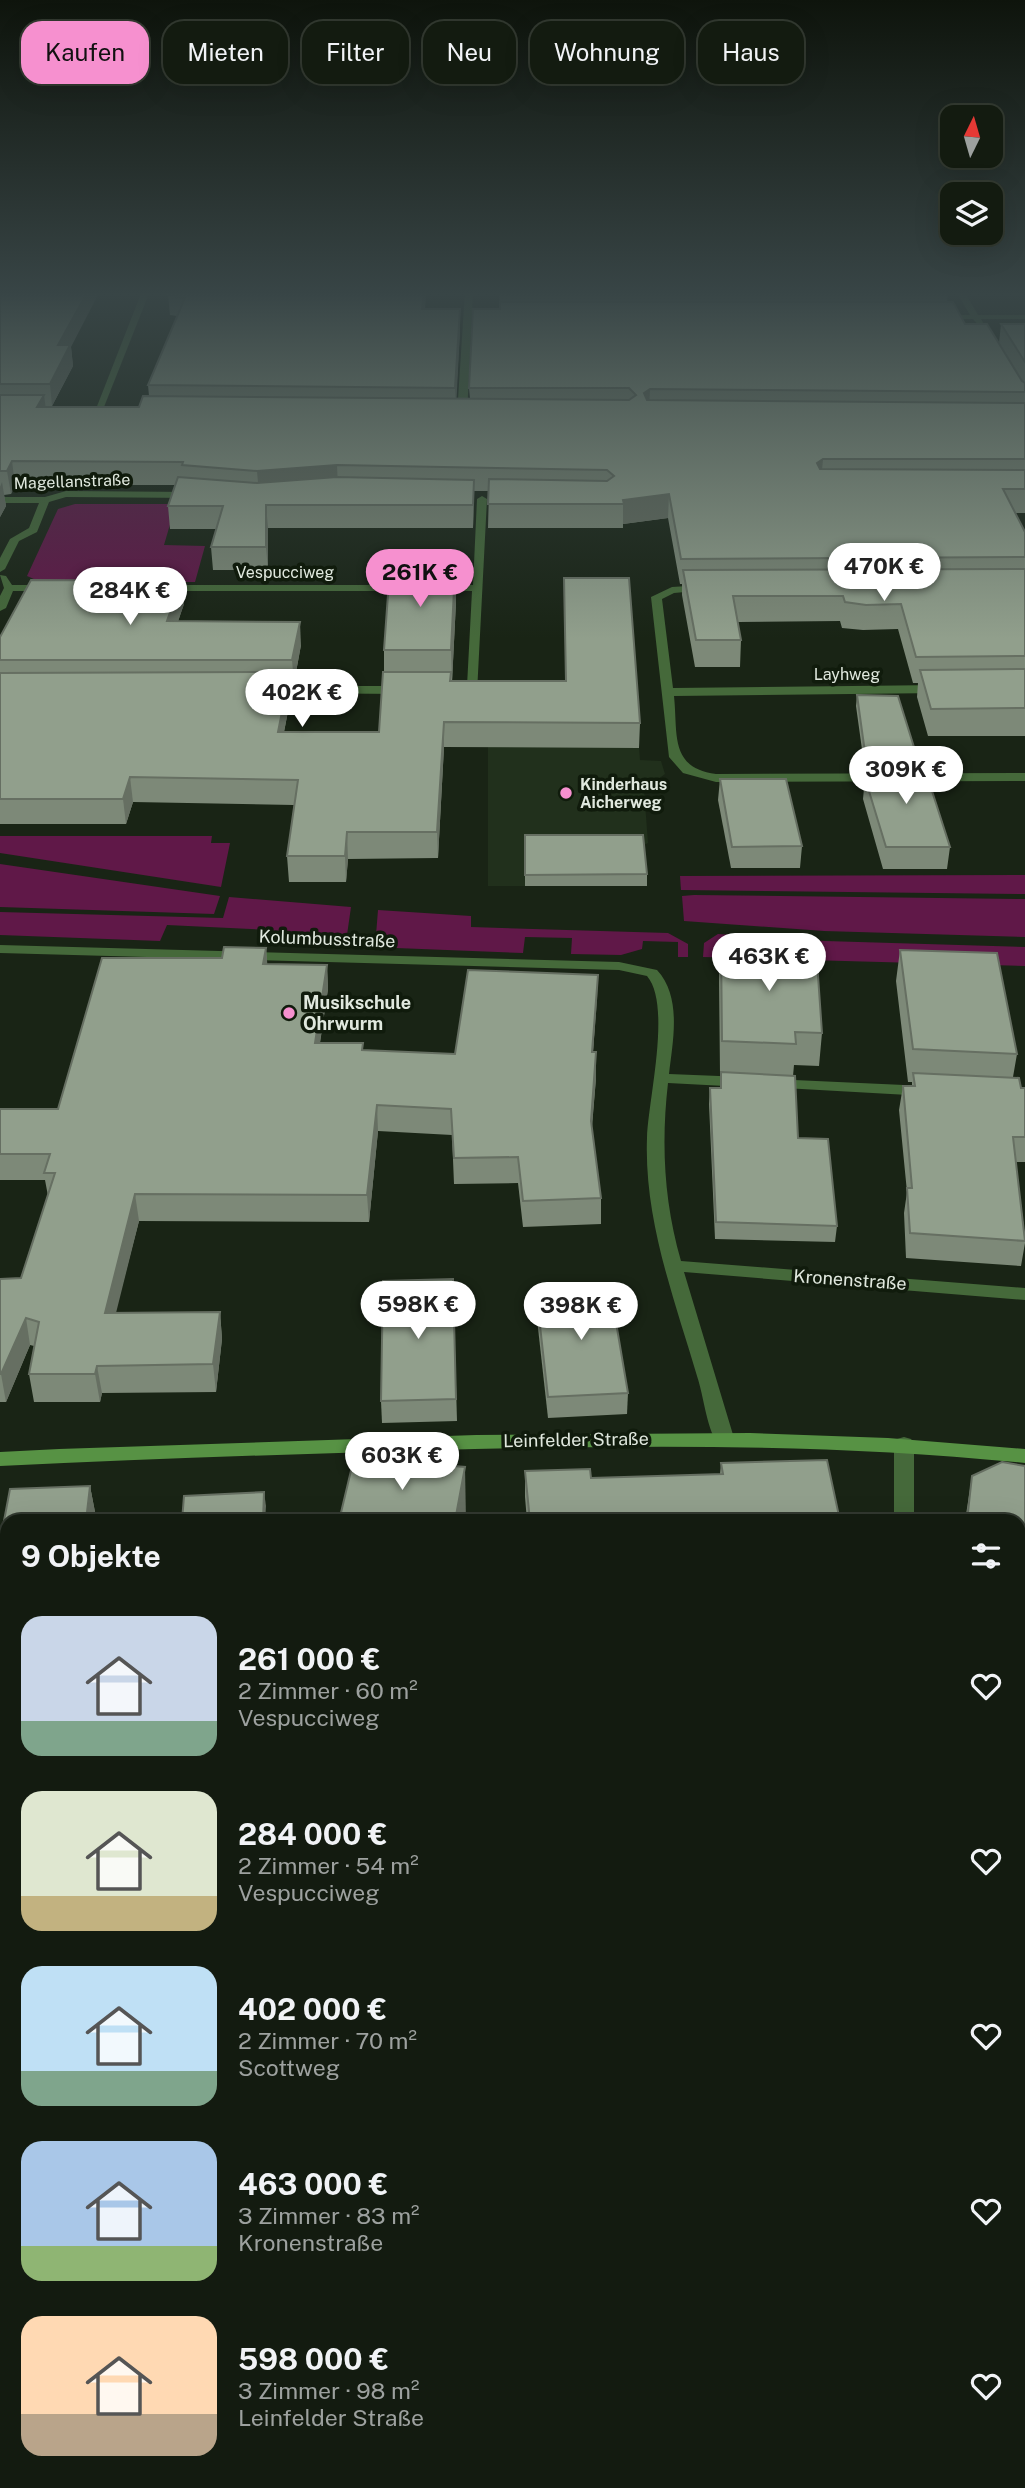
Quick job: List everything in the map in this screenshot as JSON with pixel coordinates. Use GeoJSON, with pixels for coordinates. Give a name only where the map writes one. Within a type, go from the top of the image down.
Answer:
{"type":"FeatureCollection","features":[{"type":"Feature","properties":{"kind":"main road","name":"Leinfelder Straße"},"geometry":{"type":"LineString","coordinates":[[0,1459],[352,1445],[724,1438],[904,1444],[1025,1456]]}},
{"type":"Feature","properties":{"kind":"street"},"geometry":{"type":"LineString","coordinates":[[97,412],[99,407]]}},
{"type":"Feature","properties":{"kind":"street"},"geometry":{"type":"LineString","coordinates":[[462,407],[462,415]]}},
{"type":"Feature","properties":{"kind":"street"},"geometry":{"type":"LineString","coordinates":[[83,412],[111,412]]}},
{"type":"Feature","properties":{"kind":"street"},"geometry":{"type":"LineString","coordinates":[[449,415],[475,415]]}},
{"type":"Feature","properties":{"kind":"street","name":"Magellanstraße"},"geometry":{"type":"LineString","coordinates":[[0,500],[45,500],[66,494],[199,496]]}},
{"type":"Feature","properties":{"kind":"street"},"geometry":{"type":"LineString","coordinates":[[446,690],[473,690],[476,498],[496,499]]}},
{"type":"Feature","properties":{"kind":"street"},"geometry":{"type":"LineString","coordinates":[[9,587],[0,572],[15,539],[33,530],[45,500]]}},
{"type":"Feature","properties":{"kind":"street"},"geometry":{"type":"LineString","coordinates":[[9,587],[64,587]]}},
{"type":"Feature","properties":{"kind":"street"},"geometry":{"type":"LineString","coordinates":[[0,608],[9,587]]}},
{"type":"Feature","properties":{"kind":"street","name":"Vespucciweg"},"geometry":{"type":"LineString","coordinates":[[146,587],[476,587]]}},
{"type":"Feature","properties":{"kind":"street"},"geometry":{"type":"LineString","coordinates":[[718,588],[672,590],[656,597],[675,757],[679,767],[701,777],[1025,777]]}},
{"type":"Feature","properties":{"kind":"street","name":"Layhweg"},"geometry":{"type":"LineString","coordinates":[[668,692],[953,689]]}},
{"type":"Feature","properties":{"kind":"street"},"geometry":{"type":"LineString","coordinates":[[252,690],[418,690]]}},
{"type":"Feature","properties":{"kind":"street","name":"Kolumbusstraße"},"geometry":{"type":"LineString","coordinates":[[0,949],[620,966],[652,972],[663,990],[660,1078]]}},
{"type":"Feature","properties":{"kind":"street"},"geometry":{"type":"LineString","coordinates":[[724,1438],[674,1266],[657,1190],[655,1161],[660,1078],[948,1092]]}},
{"type":"Feature","properties":{"kind":"street","name":"Kronenstraße"},"geometry":{"type":"LineString","coordinates":[[674,1266],[1025,1294]]}},
{"type":"Feature","properties":{"kind":"street"},"geometry":{"type":"LineString","coordinates":[[904,1444],[904,1514]]}},
{"type":"Feature","properties":{"kind":"shaded area"},"geometry":{"type":"Polygon","coordinates":[[[75,504],[176,504],[164,545],[205,546],[195,582],[43,583],[27,576],[58,509],[75,504]]]}},
{"type":"Feature","properties":{"kind":"shaded area","name":"Kinderhaus Aicherweg"},"geometry":{"type":"Polygon","coordinates":[[[488,698],[636,706],[640,760],[661,761],[665,774],[644,789],[648,843],[642,846],[647,886],[488,886],[488,698]]]}},
{"type":"Feature","properties":{"kind":"shaded area"},"geometry":{"type":"Polygon","coordinates":[[[0,836],[212,836],[211,843],[230,843],[221,887],[0,853],[0,836]]]}},
{"type":"Feature","properties":{"kind":"shaded area"},"geometry":{"type":"Polygon","coordinates":[[[0,864],[220,896],[214,914],[0,907],[0,864]]]}},
{"type":"Feature","properties":{"kind":"shaded area"},"geometry":{"type":"Polygon","coordinates":[[[1025,875],[1025,894],[681,890],[680,876],[1025,875]]]}},
{"type":"Feature","properties":{"kind":"shaded area"},"geometry":{"type":"Polygon","coordinates":[[[682,896],[1025,899],[1025,937],[824,931],[684,921],[682,896]]]}},
{"type":"Feature","properties":{"kind":"shaded area"},"geometry":{"type":"Polygon","coordinates":[[[229,897],[351,907],[347,935],[324,947],[269,945],[272,930],[167,925],[160,941],[0,935],[0,912],[223,918],[229,897]]]}},
{"type":"Feature","properties":{"kind":"shaded area"},"geometry":{"type":"Polygon","coordinates":[[[378,910],[471,916],[471,927],[668,933],[688,944],[688,957],[678,957],[678,942],[643,941],[642,949],[621,955],[571,954],[572,938],[525,937],[523,953],[396,948],[376,935],[378,910]]]}},
{"type":"Feature","properties":{"kind":"shaded area"},"geometry":{"type":"Polygon","coordinates":[[[718,934],[825,941],[1025,947],[1025,966],[703,957],[704,943],[718,934]]]}},
{"type":"Feature","properties":{"kind":"building"},"geometry":{"type":"Polygon","coordinates":[[[0,407],[1025,407],[1025,459],[823,459],[817,463],[820,469],[1025,470],[1025,489],[1003,489],[1025,532],[1025,557],[681,559],[669,494],[623,500],[624,504],[488,504],[489,479],[607,481],[614,476],[607,470],[337,465],[257,471],[182,465],[183,462],[12,461],[7,471],[0,471],[0,407]]]}},
{"type":"Feature","properties":{"kind":"building"},"geometry":{"type":"Polygon","coordinates":[[[178,477],[257,483],[337,477],[474,480],[473,505],[266,505],[266,547],[211,547],[223,506],[168,506],[178,477]]]}},
{"type":"Feature","properties":{"kind":"building"},"geometry":{"type":"Polygon","coordinates":[[[390,567],[455,569],[451,650],[384,650],[390,567]]]}},
{"type":"Feature","properties":{"kind":"building"},"geometry":{"type":"Polygon","coordinates":[[[1025,569],[1025,656],[916,657],[901,604],[866,605],[845,602],[843,596],[733,596],[741,640],[696,640],[683,570],[1025,569]]]}},
{"type":"Feature","properties":{"kind":"building"},"geometry":{"type":"Polygon","coordinates":[[[564,578],[629,578],[640,723],[444,722],[437,832],[347,832],[345,856],[287,856],[298,780],[130,777],[123,799],[0,799],[0,673],[290,672],[278,732],[379,732],[383,672],[451,672],[450,681],[566,681],[564,578]]]}},
{"type":"Feature","properties":{"kind":"building"},"geometry":{"type":"Polygon","coordinates":[[[31,580],[181,581],[167,621],[300,622],[292,660],[0,660],[0,637],[31,580]]]}},
{"type":"Feature","properties":{"kind":"building"},"geometry":{"type":"Polygon","coordinates":[[[1025,669],[1025,708],[931,709],[920,670],[1025,669]]]}},
{"type":"Feature","properties":{"kind":"building"},"geometry":{"type":"Polygon","coordinates":[[[857,695],[898,696],[918,760],[866,760],[857,695]]]}},
{"type":"Feature","properties":{"kind":"building"},"geometry":{"type":"Polygon","coordinates":[[[869,763],[923,763],[950,847],[886,847],[865,778],[871,778],[869,763]]]}},
{"type":"Feature","properties":{"kind":"building"},"geometry":{"type":"Polygon","coordinates":[[[720,779],[786,779],[802,846],[732,847],[720,779]]]}},
{"type":"Feature","properties":{"kind":"building"},"geometry":{"type":"Polygon","coordinates":[[[525,835],[643,835],[647,874],[525,875],[525,835]]]}},
{"type":"Feature","properties":{"kind":"building"},"geometry":{"type":"Polygon","coordinates":[[[721,943],[816,947],[822,1033],[795,1032],[796,1044],[722,1041],[721,943]]]}},
{"type":"Feature","properties":{"kind":"building"},"geometry":{"type":"Polygon","coordinates":[[[224,947],[266,948],[263,964],[327,965],[315,1043],[363,1043],[362,1050],[455,1054],[468,970],[598,975],[592,1052],[596,1052],[591,1121],[601,1198],[523,1201],[518,1157],[454,1158],[451,1109],[377,1105],[367,1195],[135,1194],[105,1313],[220,1312],[213,1364],[97,1366],[95,1374],[29,1374],[39,1322],[26,1318],[0,1374],[0,1279],[21,1278],[55,1173],[44,1173],[50,1154],[0,1154],[0,1109],[58,1109],[102,958],[222,958],[224,947]]]}},
{"type":"Feature","properties":{"kind":"building"},"geometry":{"type":"Polygon","coordinates":[[[900,950],[997,953],[1017,1054],[913,1049],[900,950]]]}},
{"type":"Feature","properties":{"kind":"building"},"geometry":{"type":"Polygon","coordinates":[[[721,1072],[795,1076],[798,1138],[828,1139],[837,1226],[716,1222],[710,1088],[721,1088],[721,1072]]]}},
{"type":"Feature","properties":{"kind":"building"},"geometry":{"type":"Polygon","coordinates":[[[913,1073],[1019,1078],[1021,1088],[1025,1088],[1025,1137],[1013,1137],[1025,1241],[910,1233],[907,1188],[912,1188],[903,1086],[915,1086],[913,1073]]]}},
{"type":"Feature","properties":{"kind":"building"},"geometry":{"type":"Polygon","coordinates":[[[453,1279],[456,1399],[381,1401],[383,1281],[453,1279]]]}},
{"type":"Feature","properties":{"kind":"building"},"geometry":{"type":"Polygon","coordinates":[[[610,1287],[628,1393],[548,1397],[536,1290],[610,1287]]]}},
{"type":"Feature","properties":{"kind":"building"},"geometry":{"type":"Polygon","coordinates":[[[354,1458],[465,1467],[456,1514],[341,1514],[354,1458]]]}},
{"type":"Feature","properties":{"kind":"building"},"geometry":{"type":"Polygon","coordinates":[[[827,1460],[839,1514],[529,1514],[525,1471],[590,1469],[591,1478],[723,1474],[721,1463],[827,1460]]]}},
{"type":"Feature","properties":{"kind":"building"},"geometry":{"type":"Polygon","coordinates":[[[1002,1462],[1025,1466],[1025,1514],[968,1514],[972,1476],[1002,1462]]]}},
{"type":"Feature","properties":{"kind":"building"},"geometry":{"type":"Polygon","coordinates":[[[90,1486],[87,1514],[5,1514],[10,1489],[90,1486]]]}},
{"type":"Feature","properties":{"kind":"building"},"geometry":{"type":"Polygon","coordinates":[[[264,1492],[263,1514],[183,1514],[184,1496],[264,1492]]]}},
{"type":"Feature","properties":{"kind":"place","name":"Kinderhaus Aicherweg"},"geometry":{"type":"Point","coordinates":[566,793]}},
{"type":"Feature","properties":{"kind":"place","name":"Musikschule Ohrwurm"},"geometry":{"type":"Point","coordinates":[289,1013]}}]}
